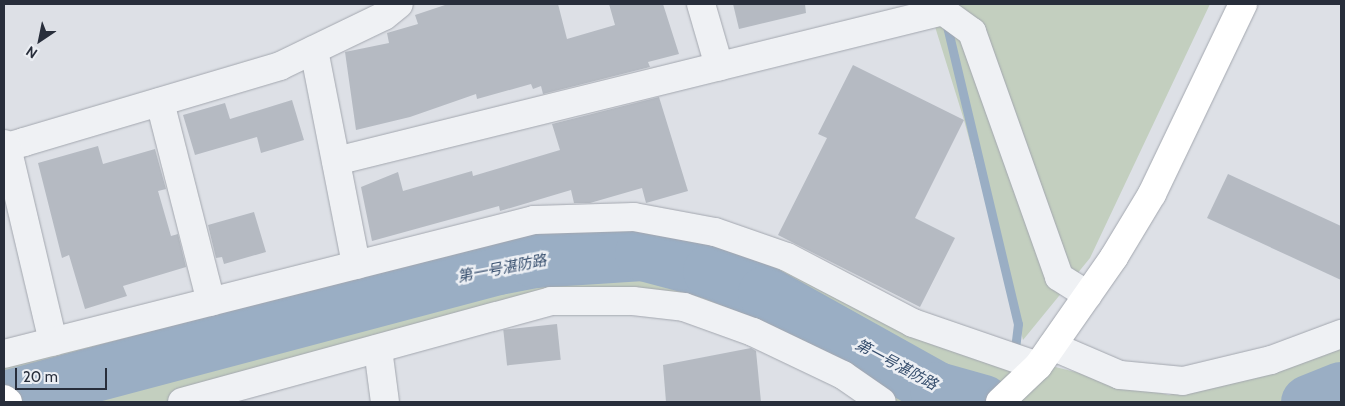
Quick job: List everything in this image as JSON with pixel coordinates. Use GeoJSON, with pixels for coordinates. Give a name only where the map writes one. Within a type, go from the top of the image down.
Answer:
{"type":"FeatureCollection","features":[{"type":"Feature","properties":{"kind":"street"},"geometry":{"type":"LineString","coordinates":[[52,342],[5,146],[280,66],[384,16],[399,4]]}},
{"type":"Feature","properties":{"kind":"street"},"geometry":{"type":"LineString","coordinates":[[701,4],[719,66]]}},
{"type":"Feature","properties":{"kind":"street"},"geometry":{"type":"LineString","coordinates":[[1000,402],[1045,356],[1088,295],[1152,194],[1243,4]]}},
{"type":"Feature","properties":{"kind":"street"},"geometry":{"type":"LineString","coordinates":[[336,161],[943,11],[972,32],[1059,277],[1088,295]]}},
{"type":"Feature","properties":{"kind":"street"},"geometry":{"type":"LineString","coordinates":[[314,50],[356,265]]}},
{"type":"Feature","properties":{"kind":"street"},"geometry":{"type":"LineString","coordinates":[[160,102],[211,302]]}},
{"type":"Feature","properties":{"kind":"street"},"geometry":{"type":"LineString","coordinates":[[4,354],[534,220],[634,217],[715,232],[786,257],[913,324],[1120,376],[1183,380],[1271,360],[1341,334]]}},
{"type":"Feature","properties":{"kind":"street"},"geometry":{"type":"LineString","coordinates":[[182,402],[551,301],[633,301],[684,307],[753,332],[843,375],[882,402]]}},
{"type":"Feature","properties":{"kind":"street"},"geometry":{"type":"LineString","coordinates":[[378,348],[385,402]]}},
{"type":"Feature","properties":{"kind":"street"},"geometry":{"type":"LineString","coordinates":[[4,399],[8,402]]}},
{"type":"Feature","properties":{"kind":"green space"},"geometry":{"type":"Polygon","coordinates":[[[928,4],[1210,4],[1090,258],[1023,340],[964,120],[928,4]]]}},
{"type":"Feature","properties":{"kind":"green space"},"geometry":{"type":"Polygon","coordinates":[[[601,218],[726,236],[1031,361],[1169,395],[1341,334],[1341,402],[882,402],[743,328],[551,301],[182,402],[4,402],[4,365],[169,312],[601,218]]]}},
{"type":"Feature","properties":{"kind":"building"},"geometry":{"type":"Polygon","coordinates":[[[448,4],[558,4],[567,39],[615,25],[609,4],[663,4],[679,54],[648,62],[650,67],[543,94],[541,86],[533,89],[531,84],[477,99],[476,94],[410,117],[356,130],[345,52],[389,43],[387,33],[418,24],[415,15],[448,4]]]}},
{"type":"Feature","properties":{"kind":"building"},"geometry":{"type":"Polygon","coordinates":[[[733,4],[805,4],[806,13],[739,29],[733,4]]]}},
{"type":"Feature","properties":{"kind":"building"},"geometry":{"type":"Polygon","coordinates":[[[853,65],[964,120],[915,218],[955,238],[920,307],[778,235],[827,138],[818,134],[853,65]]]}},
{"type":"Feature","properties":{"kind":"building"},"geometry":{"type":"Polygon","coordinates":[[[659,97],[688,191],[646,203],[642,188],[590,203],[574,203],[571,190],[500,211],[499,206],[372,241],[361,187],[398,172],[403,191],[472,171],[473,176],[560,150],[552,124],[659,97]]]}},
{"type":"Feature","properties":{"kind":"building"},"geometry":{"type":"Polygon","coordinates":[[[292,100],[304,140],[261,153],[257,137],[195,155],[183,115],[225,103],[230,119],[292,100]]]}},
{"type":"Feature","properties":{"kind":"building"},"geometry":{"type":"Polygon","coordinates":[[[98,146],[103,164],[155,149],[166,189],[158,191],[171,236],[178,234],[186,267],[123,286],[127,296],[85,309],[69,255],[62,258],[38,163],[98,146]]]}},
{"type":"Feature","properties":{"kind":"building"},"geometry":{"type":"Polygon","coordinates":[[[1228,174],[1341,226],[1341,280],[1207,218],[1228,174]]]}},
{"type":"Feature","properties":{"kind":"building"},"geometry":{"type":"Polygon","coordinates":[[[254,212],[266,252],[224,264],[222,257],[216,258],[208,225],[254,212]]]}},
{"type":"Feature","properties":{"kind":"building"},"geometry":{"type":"Polygon","coordinates":[[[557,324],[561,360],[507,365],[503,330],[557,324]]]}},
{"type":"Feature","properties":{"kind":"building"},"geometry":{"type":"Polygon","coordinates":[[[751,348],[756,351],[761,402],[666,402],[663,365],[751,348]]]}},
{"type":"Feature","properties":{"kind":"waterway"},"geometry":{"type":"LineString","coordinates":[[946,22],[1018,324],[1014,355]]}},
{"type":"Feature","properties":{"kind":"waterway","name":"第一号湛防路"},"geometry":{"type":"LineString","coordinates":[[4,398],[498,267],[534,260],[642,253],[710,271],[765,293],[937,389],[983,402]]}},
{"type":"Feature","properties":{"kind":"waterway","name":"第一号湛防路"},"geometry":{"type":"LineString","coordinates":[[1308,402],[1341,389]]}}]}
